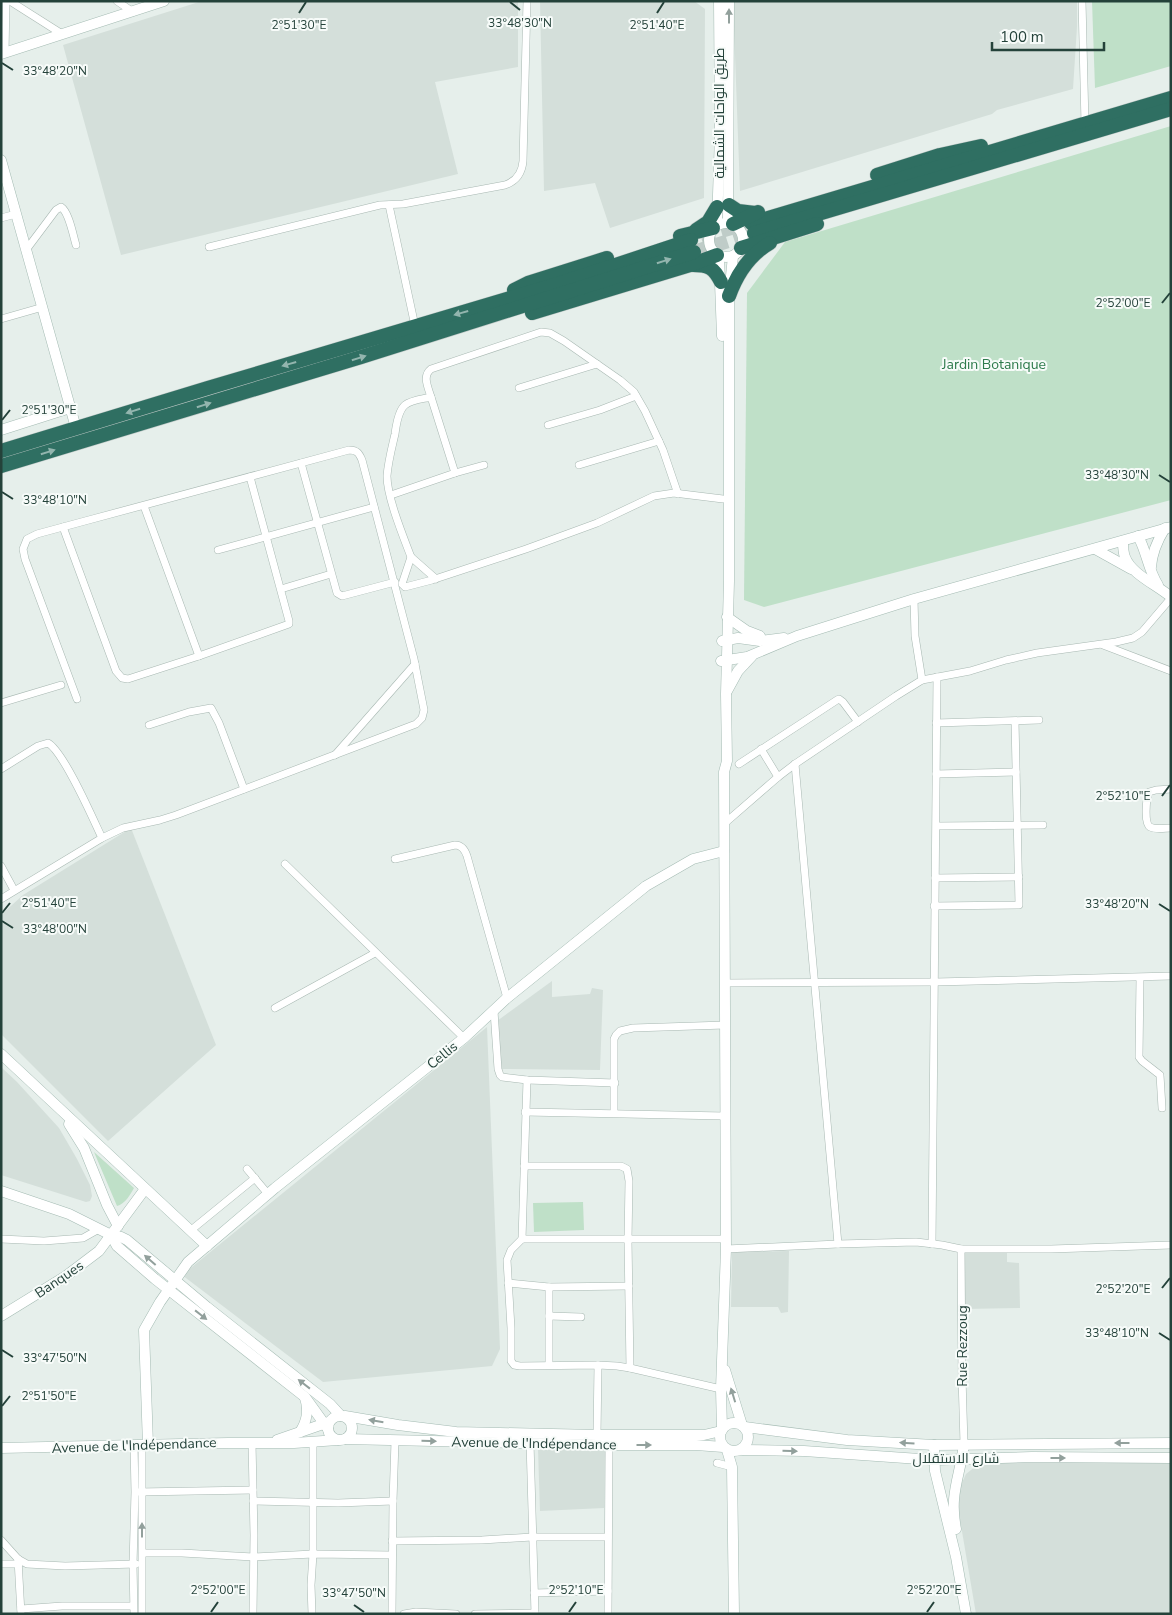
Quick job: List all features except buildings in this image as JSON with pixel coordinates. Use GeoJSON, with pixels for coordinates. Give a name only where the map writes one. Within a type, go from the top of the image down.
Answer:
{"type":"FeatureCollection","features":[{"type":"Feature","properties":{"kind":"highway"},"geometry":{"type":"LineString","coordinates":[[753,223],[1171,98]]}},
{"type":"Feature","properties":{"kind":"highway"},"geometry":{"type":"LineString","coordinates":[[731,224],[753,223],[990,162],[1171,109]]}},
{"type":"Feature","properties":{"kind":"highway"},"geometry":{"type":"LineString","coordinates":[[737,252],[782,235],[947,184],[990,162]]}},
{"type":"Feature","properties":{"kind":"highway"},"geometry":{"type":"LineString","coordinates":[[1,451],[693,242],[723,206],[738,211],[753,223]]}},
{"type":"Feature","properties":{"kind":"highway"},"geometry":{"type":"LineString","coordinates":[[1,466],[361,358],[463,325],[693,242],[715,226]]}},
{"type":"Feature","properties":{"kind":"highway"},"geometry":{"type":"LineString","coordinates":[[729,296],[734,281],[751,257],[782,235]]}},
{"type":"Feature","properties":{"kind":"highway"},"geometry":{"type":"LineString","coordinates":[[463,325],[474,326],[510,319],[718,256]]}},
{"type":"Feature","properties":{"kind":"highway"},"geometry":{"type":"LineString","coordinates":[[690,266],[703,265],[715,271],[720,282]]}},
{"type":"Feature","properties":{"kind":"main road"},"geometry":{"type":"LineString","coordinates":[[3,53],[164,1]]}},
{"type":"Feature","properties":{"kind":"main road","name":"طريق الواحات الشمالية"},"geometry":{"type":"LineString","coordinates":[[719,1],[720,135],[723,206]]}},
{"type":"Feature","properties":{"kind":"main road","name":"طريق الواحات الشمالية"},"geometry":{"type":"LineString","coordinates":[[715,226],[723,206],[729,1]]}},
{"type":"Feature","properties":{"kind":"main road"},"geometry":{"type":"LineString","coordinates":[[1,160],[76,428]]}},
{"type":"Feature","properties":{"kind":"main road"},"geometry":{"type":"LineString","coordinates":[[723,206],[731,224],[740,231],[743,239],[737,252],[729,296],[728,617],[725,640]]}},
{"type":"Feature","properties":{"kind":"main road"},"geometry":{"type":"LineString","coordinates":[[731,224],[715,226],[710,232],[708,242],[713,252],[718,256],[726,258],[737,252]]}},
{"type":"Feature","properties":{"kind":"main road"},"geometry":{"type":"LineString","coordinates":[[718,256],[720,282],[725,640],[721,762],[724,772]]}},
{"type":"Feature","properties":{"kind":"main road"},"geometry":{"type":"LineString","coordinates":[[1,430],[70,408]]}},
{"type":"Feature","properties":{"kind":"main road"},"geometry":{"type":"LineString","coordinates":[[724,661],[753,655],[797,636],[914,599],[1168,528]]}},
{"type":"Feature","properties":{"kind":"main road"},"geometry":{"type":"LineString","coordinates":[[1152,575],[1153,553],[1159,538],[1168,528]]}},
{"type":"Feature","properties":{"kind":"main road"},"geometry":{"type":"LineString","coordinates":[[1138,536],[1143,545],[1152,575],[1160,588]]}},
{"type":"Feature","properties":{"kind":"main road"},"geometry":{"type":"LineString","coordinates":[[1123,541],[1125,557],[1136,573]]}},
{"type":"Feature","properties":{"kind":"main road"},"geometry":{"type":"LineString","coordinates":[[1095,549],[1160,588],[1171,597]]}},
{"type":"Feature","properties":{"kind":"main road"},"geometry":{"type":"LineString","coordinates":[[728,617],[747,631],[770,640]]}},
{"type":"Feature","properties":{"kind":"main road"},"geometry":{"type":"LineString","coordinates":[[725,640],[742,638],[760,641],[797,636]]}},
{"type":"Feature","properties":{"kind":"main road"},"geometry":{"type":"LineString","coordinates":[[726,694],[738,671],[753,655]]}},
{"type":"Feature","properties":{"kind":"main road"},"geometry":{"type":"LineString","coordinates":[[724,661],[727,761],[724,772],[726,1244],[721,1389],[722,1430],[720,1439],[732,1467],[734,1614]]}},
{"type":"Feature","properties":{"kind":"main road","name":"Cellis"},"geometry":{"type":"LineString","coordinates":[[141,1445],[144,1330],[150,1316],[188,1262],[268,1194],[464,1038],[507,998],[646,886],[693,858],[724,851]]}},
{"type":"Feature","properties":{"kind":"main road"},"geometry":{"type":"LineString","coordinates":[[1,1054],[207,1246]]}},
{"type":"Feature","properties":{"kind":"main road"},"geometry":{"type":"LineString","coordinates":[[53,1104],[74,1131],[84,1148],[107,1205],[118,1226]]}},
{"type":"Feature","properties":{"kind":"main road","name":"Banques"},"geometry":{"type":"LineString","coordinates":[[1,1316],[73,1271],[99,1251],[145,1189]]}},
{"type":"Feature","properties":{"kind":"main road"},"geometry":{"type":"LineString","coordinates":[[1,1191],[60,1211],[111,1235],[127,1240],[174,1280],[343,1416],[348,1418],[352,1426],[351,1433],[341,1439],[331,1436],[327,1425],[305,1397],[168,1290],[117,1246],[111,1235]]}},
{"type":"Feature","properties":{"kind":"main road"},"geometry":{"type":"LineString","coordinates":[[723,1364],[749,1439],[745,1447],[740,1450],[732,1467]]}},
{"type":"Feature","properties":{"kind":"main road"},"geometry":{"type":"LineString","coordinates":[[300,1432],[307,1419],[305,1397]]}},
{"type":"Feature","properties":{"kind":"main road"},"geometry":{"type":"LineString","coordinates":[[327,1425],[335,1417],[343,1416]]}},
{"type":"Feature","properties":{"kind":"main road","name":"Avenue de l'Indépendance"},"geometry":{"type":"LineString","coordinates":[[343,1416],[416,1428],[456,1432],[704,1435],[722,1430]]}},
{"type":"Feature","properties":{"kind":"main road"},"geometry":{"type":"LineString","coordinates":[[722,1430],[729,1424],[734,1423],[847,1440],[934,1444],[1171,1443]]}},
{"type":"Feature","properties":{"kind":"main road","name":"Avenue de l'Indépendance"},"geometry":{"type":"LineString","coordinates":[[266,1443],[327,1425]]}},
{"type":"Feature","properties":{"kind":"main road","name":"Avenue de l'Indépendance"},"geometry":{"type":"LineString","coordinates":[[1,1448],[313,1442],[341,1439],[696,1445],[725,1448]]}},
{"type":"Feature","properties":{"kind":"main road"},"geometry":{"type":"LineString","coordinates":[[1079,1443],[1080,1458]]}},
{"type":"Feature","properties":{"kind":"main road"},"geometry":{"type":"LineString","coordinates":[[934,1444],[937,1480],[956,1557],[966,1614]]}},
{"type":"Feature","properties":{"kind":"main road"},"geometry":{"type":"LineString","coordinates":[[964,1444],[954,1488],[953,1507],[972,1614]]}},
{"type":"Feature","properties":{"kind":"main road"},"geometry":{"type":"LineString","coordinates":[[1032,1444],[1032,1458]]}},
{"type":"Feature","properties":{"kind":"main road"},"geometry":{"type":"LineString","coordinates":[[725,1448],[740,1450]]}},
{"type":"Feature","properties":{"kind":"main road","name":"شارع الاستقلال"},"geometry":{"type":"LineString","coordinates":[[740,1450],[804,1451],[934,1460],[980,1458],[1171,1458]]}},
{"type":"Feature","properties":{"kind":"main road"},"geometry":{"type":"LineString","coordinates":[[954,1488],[965,1471],[980,1458]]}},
{"type":"Feature","properties":{"kind":"street"},"geometry":{"type":"LineString","coordinates":[[3,53],[6,1]]}},
{"type":"Feature","properties":{"kind":"street"},"geometry":{"type":"LineString","coordinates":[[10,1],[62,34]]}},
{"type":"Feature","properties":{"kind":"street"},"geometry":{"type":"LineString","coordinates":[[117,1],[132,12]]}},
{"type":"Feature","properties":{"kind":"street"},"geometry":{"type":"LineString","coordinates":[[209,247],[380,205],[403,204],[505,185],[512,182],[523,168],[527,1]]}},
{"type":"Feature","properties":{"kind":"street"},"geometry":{"type":"LineString","coordinates":[[1082,1],[1085,124]]}},
{"type":"Feature","properties":{"kind":"street"},"geometry":{"type":"LineString","coordinates":[[390,205],[414,326]]}},
{"type":"Feature","properties":{"kind":"street"},"geometry":{"type":"LineString","coordinates":[[26,250],[56,210],[61,207],[65,209],[68,216],[76,245]]}},
{"type":"Feature","properties":{"kind":"street"},"geometry":{"type":"LineString","coordinates":[[1,218],[16,214]]}},
{"type":"Feature","properties":{"kind":"street"},"geometry":{"type":"LineString","coordinates":[[1,319],[43,307]]}},
{"type":"Feature","properties":{"kind":"street"},"geometry":{"type":"LineString","coordinates":[[455,473],[425,376],[428,371],[541,332],[556,336],[629,386],[659,441],[678,494]]}},
{"type":"Feature","properties":{"kind":"street"},"geometry":{"type":"LineString","coordinates":[[519,388],[597,364]]}},
{"type":"Feature","properties":{"kind":"street"},"geometry":{"type":"LineString","coordinates":[[548,425],[600,410],[636,396]]}},
{"type":"Feature","properties":{"kind":"street"},"geometry":{"type":"LineString","coordinates":[[431,397],[405,405],[402,410],[389,460],[388,483],[410,557],[436,579]]}},
{"type":"Feature","properties":{"kind":"street"},"geometry":{"type":"LineString","coordinates":[[579,464],[659,441]]}},
{"type":"Feature","properties":{"kind":"street"},"geometry":{"type":"LineString","coordinates":[[1,899],[102,838],[124,828],[160,820],[420,722],[424,710],[415,664],[360,454],[355,450],[349,450],[31,536],[24,543],[23,549],[77,699]]}},
{"type":"Feature","properties":{"kind":"street"},"geometry":{"type":"LineString","coordinates":[[301,463],[337,593],[342,596],[395,582]]}},
{"type":"Feature","properties":{"kind":"street"},"geometry":{"type":"LineString","coordinates":[[391,494],[484,465]]}},
{"type":"Feature","properties":{"kind":"street"},"geometry":{"type":"LineString","coordinates":[[63,527],[112,658],[120,676],[128,679],[287,626],[289,621],[250,477]]}},
{"type":"Feature","properties":{"kind":"street"},"geometry":{"type":"LineString","coordinates":[[410,557],[403,586],[415,586],[597,524],[654,496],[678,494],[723,499]]}},
{"type":"Feature","properties":{"kind":"street"},"geometry":{"type":"LineString","coordinates":[[144,506],[199,656]]}},
{"type":"Feature","properties":{"kind":"street"},"geometry":{"type":"LineString","coordinates":[[218,550],[374,507]]}},
{"type":"Feature","properties":{"kind":"street"},"geometry":{"type":"LineString","coordinates":[[280,589],[331,574]]}},
{"type":"Feature","properties":{"kind":"street"},"geometry":{"type":"LineString","coordinates":[[724,823],[795,764],[922,680],[970,671],[1038,653],[1133,638],[1142,632],[1171,597]]}},
{"type":"Feature","properties":{"kind":"street"},"geometry":{"type":"LineString","coordinates":[[914,599],[915,636],[922,680]]}},
{"type":"Feature","properties":{"kind":"street"},"geometry":{"type":"LineString","coordinates":[[1101,644],[1171,671]]}},
{"type":"Feature","properties":{"kind":"street"},"geometry":{"type":"LineString","coordinates":[[335,755],[415,664]]}},
{"type":"Feature","properties":{"kind":"street"},"geometry":{"type":"LineString","coordinates":[[932,1244],[934,906],[937,826],[936,723],[938,677]]}},
{"type":"Feature","properties":{"kind":"street"},"geometry":{"type":"LineString","coordinates":[[1,703],[61,685]]}},
{"type":"Feature","properties":{"kind":"street"},"geometry":{"type":"LineString","coordinates":[[739,764],[836,700],[843,702],[858,722]]}},
{"type":"Feature","properties":{"kind":"street"},"geometry":{"type":"LineString","coordinates":[[149,725],[189,712],[211,708],[219,723],[244,789]]}},
{"type":"Feature","properties":{"kind":"street"},"geometry":{"type":"LineString","coordinates":[[936,723],[1039,720]]}},
{"type":"Feature","properties":{"kind":"street"},"geometry":{"type":"LineString","coordinates":[[934,906],[1019,905],[1015,721]]}},
{"type":"Feature","properties":{"kind":"street"},"geometry":{"type":"LineString","coordinates":[[1,769],[38,746],[48,743],[56,749],[68,770],[102,838]]}},
{"type":"Feature","properties":{"kind":"street"},"geometry":{"type":"LineString","coordinates":[[762,749],[778,777]]}},
{"type":"Feature","properties":{"kind":"street"},"geometry":{"type":"LineString","coordinates":[[795,764],[838,1244]]}},
{"type":"Feature","properties":{"kind":"street"},"geometry":{"type":"LineString","coordinates":[[936,774],[1016,772]]}},
{"type":"Feature","properties":{"kind":"street"},"geometry":{"type":"LineString","coordinates":[[1171,789],[1149,792],[1146,801],[1147,823],[1149,826],[1154,828],[1171,828]]}},
{"type":"Feature","properties":{"kind":"street"},"geometry":{"type":"LineString","coordinates":[[937,826],[1043,824]]}},
{"type":"Feature","properties":{"kind":"street"},"geometry":{"type":"LineString","coordinates":[[394,859],[455,845],[464,849],[468,856],[507,998]]}},
{"type":"Feature","properties":{"kind":"street"},"geometry":{"type":"LineString","coordinates":[[285,864],[464,1038]]}},
{"type":"Feature","properties":{"kind":"street"},"geometry":{"type":"LineString","coordinates":[[1,866],[14,890]]}},
{"type":"Feature","properties":{"kind":"street"},"geometry":{"type":"LineString","coordinates":[[935,878],[1019,877]]}},
{"type":"Feature","properties":{"kind":"street"},"geometry":{"type":"LineString","coordinates":[[275,1008],[375,953]]}},
{"type":"Feature","properties":{"kind":"street"},"geometry":{"type":"LineString","coordinates":[[725,983],[935,982],[1171,976]]}},
{"type":"Feature","properties":{"kind":"street"},"geometry":{"type":"LineString","coordinates":[[1140,978],[1139,1057],[1160,1075],[1162,1108]]}},
{"type":"Feature","properties":{"kind":"street"},"geometry":{"type":"LineString","coordinates":[[494,1011],[500,1075],[502,1077],[527,1080],[615,1083]]}},
{"type":"Feature","properties":{"kind":"street"},"geometry":{"type":"LineString","coordinates":[[614,1113],[613,1045],[616,1034],[633,1028],[725,1025]]}},
{"type":"Feature","properties":{"kind":"street"},"geometry":{"type":"LineString","coordinates":[[527,1080],[522,1239],[508,1255],[507,1260],[511,1361],[514,1365],[520,1366],[598,1365],[630,1368],[721,1389]]}},
{"type":"Feature","properties":{"kind":"street"},"geometry":{"type":"LineString","coordinates":[[525,1112],[725,1116]]}},
{"type":"Feature","properties":{"kind":"street"},"geometry":{"type":"LineString","coordinates":[[524,1166],[624,1167],[628,1172],[630,1368]]}},
{"type":"Feature","properties":{"kind":"street"},"geometry":{"type":"LineString","coordinates":[[247,1169],[268,1194]]}},
{"type":"Feature","properties":{"kind":"street"},"geometry":{"type":"LineString","coordinates":[[190,1231],[255,1178]]}},
{"type":"Feature","properties":{"kind":"street"},"geometry":{"type":"LineString","coordinates":[[1,1239],[44,1241],[83,1238],[99,1229]]}},
{"type":"Feature","properties":{"kind":"street"},"geometry":{"type":"LineString","coordinates":[[522,1239],[628,1240],[726,1244],[916,1242],[942,1244],[961,1249],[1051,1249],[1171,1245]]}},
{"type":"Feature","properties":{"kind":"street","name":"Rue Rezzoug"},"geometry":{"type":"LineString","coordinates":[[961,1249],[964,1444]]}},
{"type":"Feature","properties":{"kind":"street"},"geometry":{"type":"LineString","coordinates":[[508,1283],[549,1287],[629,1286]]}},
{"type":"Feature","properties":{"kind":"street"},"geometry":{"type":"LineString","coordinates":[[549,1287],[549,1365]]}},
{"type":"Feature","properties":{"kind":"street"},"geometry":{"type":"LineString","coordinates":[[549,1316],[582,1317]]}},
{"type":"Feature","properties":{"kind":"street"},"geometry":{"type":"LineString","coordinates":[[597,1435],[598,1365]]}},
{"type":"Feature","properties":{"kind":"street"},"geometry":{"type":"LineString","coordinates":[[392,1614],[395,1441]]}},
{"type":"Feature","properties":{"kind":"street"},"geometry":{"type":"LineString","coordinates":[[252,1442],[253,1614]]}},
{"type":"Feature","properties":{"kind":"street"},"geometry":{"type":"LineString","coordinates":[[312,1614],[313,1442]]}},
{"type":"Feature","properties":{"kind":"street"},"geometry":{"type":"LineString","coordinates":[[475,1614],[535,1614],[530,1442]]}},
{"type":"Feature","properties":{"kind":"street"},"geometry":{"type":"LineString","coordinates":[[19,1561],[21,1611],[62,1606],[74,1610],[133,1610],[133,1564],[141,1445]]}},
{"type":"Feature","properties":{"kind":"street"},"geometry":{"type":"LineString","coordinates":[[608,1614],[609,1445]]}},
{"type":"Feature","properties":{"kind":"street"},"geometry":{"type":"LineString","coordinates":[[717,1463],[732,1467]]}},
{"type":"Feature","properties":{"kind":"street"},"geometry":{"type":"LineString","coordinates":[[139,1492],[253,1490]]}},
{"type":"Feature","properties":{"kind":"street"},"geometry":{"type":"LineString","coordinates":[[139,1492],[143,1564],[142,1614]]}},
{"type":"Feature","properties":{"kind":"street"},"geometry":{"type":"LineString","coordinates":[[253,1501],[393,1502]]}},
{"type":"Feature","properties":{"kind":"street"},"geometry":{"type":"LineString","coordinates":[[392,1541],[608,1537]]}},
{"type":"Feature","properties":{"kind":"street"},"geometry":{"type":"LineString","coordinates":[[1,1540],[19,1561],[27,1564],[65,1566],[143,1564]]}},
{"type":"Feature","properties":{"kind":"street"},"geometry":{"type":"LineString","coordinates":[[142,1553],[253,1556],[313,1554],[392,1555]]}},
{"type":"Feature","properties":{"kind":"street"},"geometry":{"type":"LineString","coordinates":[[1,1564],[19,1561]]}},
{"type":"Feature","properties":{"kind":"street"},"geometry":{"type":"LineString","coordinates":[[534,1593],[608,1591]]}},
{"type":"Feature","properties":{"kind":"street"},"geometry":{"type":"LineString","coordinates":[[404,1614],[416,1612],[456,1614]]}},
{"type":"Feature","properties":{"kind":"shaded area"},"geometry":{"type":"Polygon","coordinates":[[[202,1],[518,1],[518,67],[435,82],[458,174],[121,255],[63,45],[202,1]]]}},
{"type":"Feature","properties":{"kind":"shaded area"},"geometry":{"type":"Polygon","coordinates":[[[540,1],[694,1],[705,9],[704,198],[610,228],[595,183],[544,191],[540,1]]]}},
{"type":"Feature","properties":{"kind":"shaded area"},"geometry":{"type":"Polygon","coordinates":[[[733,1],[1077,1],[1073,89],[997,110],[992,114],[740,191],[733,1]]]}},
{"type":"Feature","properties":{"kind":"shaded area"},"geometry":{"type":"Polygon","coordinates":[[[131,828],[216,1045],[108,1141],[1,1034],[1,915],[23,895],[131,828]]]}},
{"type":"Feature","properties":{"kind":"shaded area"},"geometry":{"type":"Polygon","coordinates":[[[552,981],[552,997],[590,994],[592,988],[603,990],[600,1070],[501,1069],[497,1021],[552,981]]]}},
{"type":"Feature","properties":{"kind":"shaded area"},"geometry":{"type":"Polygon","coordinates":[[[487,1027],[500,1349],[492,1366],[323,1382],[182,1275],[487,1027]]]}},
{"type":"Feature","properties":{"kind":"shaded area"},"geometry":{"type":"Polygon","coordinates":[[[1,1067],[59,1128],[90,1185],[92,1196],[90,1201],[86,1202],[1,1175],[1,1067]]]}},
{"type":"Feature","properties":{"kind":"shaded area"},"geometry":{"type":"Polygon","coordinates":[[[789,1251],[788,1312],[781,1313],[778,1307],[731,1307],[732,1252],[789,1251]]]}},
{"type":"Feature","properties":{"kind":"shaded area"},"geometry":{"type":"Polygon","coordinates":[[[964,1251],[1007,1253],[1007,1262],[1019,1263],[1020,1308],[964,1309],[964,1251]]]}},
{"type":"Feature","properties":{"kind":"shaded area"},"geometry":{"type":"Polygon","coordinates":[[[605,1448],[604,1508],[540,1511],[538,1449],[605,1448]]]}},
{"type":"Feature","properties":{"kind":"shaded area"},"geometry":{"type":"Polygon","coordinates":[[[981,1462],[1171,1462],[1171,1614],[976,1614],[956,1496],[966,1474],[981,1462]]]}},
{"type":"Feature","properties":{"kind":"green space"},"geometry":{"type":"Polygon","coordinates":[[[1092,1],[1171,1],[1171,66],[1095,88],[1092,1]]]}},
{"type":"Feature","properties":{"kind":"green space","name":"Jardin Botanique"},"geometry":{"type":"Polygon","coordinates":[[[1171,126],[1171,500],[764,607],[744,600],[747,293],[785,242],[1171,126]]]}},
{"type":"Feature","properties":{"kind":"green space"},"geometry":{"type":"Polygon","coordinates":[[[94,1152],[134,1188],[127,1199],[120,1205],[117,1206],[94,1152]]]}},
{"type":"Feature","properties":{"kind":"green space"},"geometry":{"type":"Polygon","coordinates":[[[583,1202],[584,1230],[534,1232],[533,1203],[583,1202]]]}},
{"type":"Feature","properties":{"kind":"tunnel"},"geometry":{"type":"LineString","coordinates":[[701,237],[745,224]]}},
{"type":"Feature","properties":{"kind":"tunnel"},"geometry":{"type":"LineString","coordinates":[[694,252],[754,233]]}}]}
